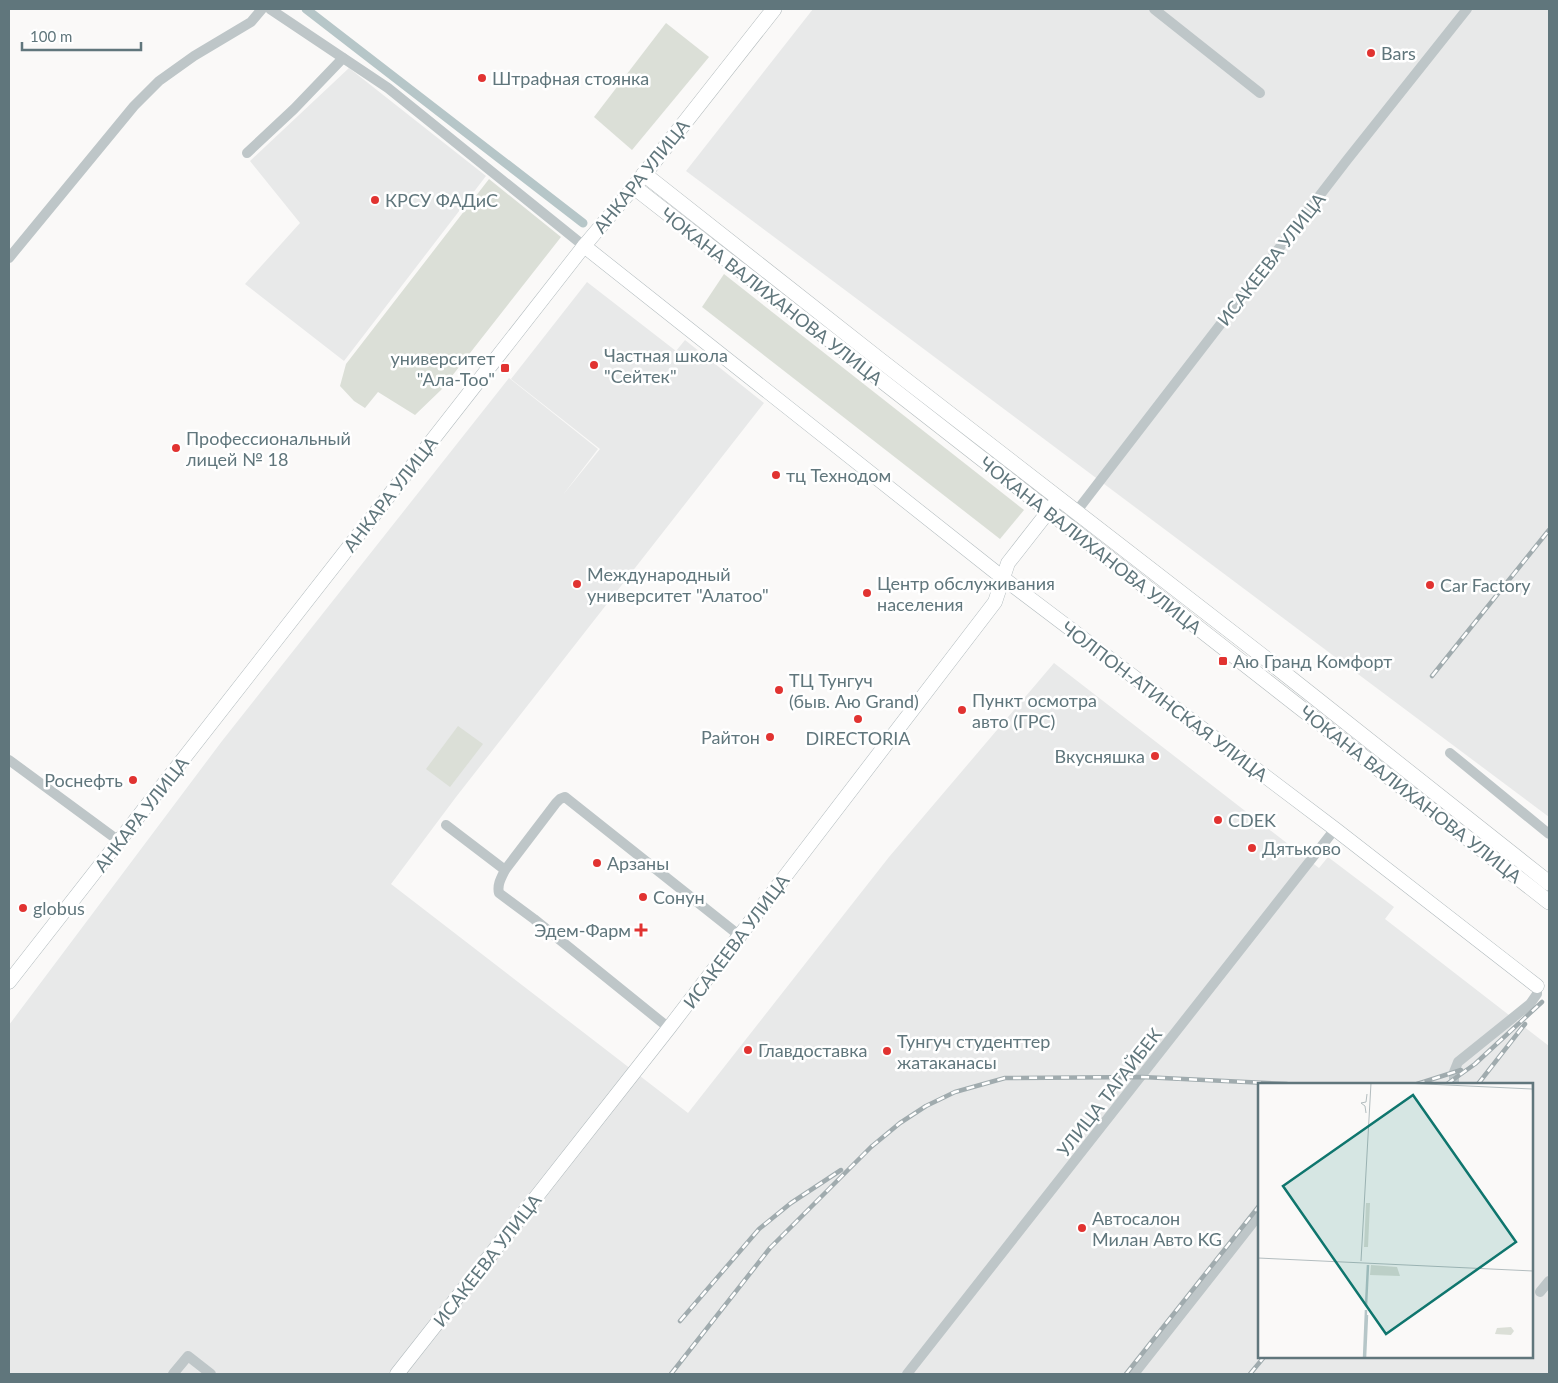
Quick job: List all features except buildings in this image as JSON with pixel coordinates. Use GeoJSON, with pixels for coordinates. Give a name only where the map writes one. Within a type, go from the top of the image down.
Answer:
{"type":"FeatureCollection","features":[{"type":"Feature","properties":{"kind":"main road","name":"АНКАРА УЛИЦА"},"geometry":{"type":"LineString","coordinates":[[634,187],[774,9]]}},
{"type":"Feature","properties":{"kind":"main road","name":"ЧОКАНА ВАЛИХАНОВА УЛИЦА"},"geometry":{"type":"LineString","coordinates":[[644,174],[880,360],[1265,658],[1549,883]]}},
{"type":"Feature","properties":{"kind":"main road","name":"ЧОКАНА ВАЛИХАНОВА УЛИЦА"},"geometry":{"type":"LineString","coordinates":[[634,187],[1549,902]]}},
{"type":"Feature","properties":{"kind":"main road"},"geometry":{"type":"LineString","coordinates":[[870,373],[880,360]]}},
{"type":"Feature","properties":{"kind":"main road"},"geometry":{"type":"LineString","coordinates":[[1254,671],[1265,658]]}},
{"type":"Feature","properties":{"kind":"street"},"geometry":{"type":"LineString","coordinates":[[9,258],[134,106],[159,81],[194,56],[250,22],[262,9]]}},
{"type":"Feature","properties":{"kind":"street"},"geometry":{"type":"LineString","coordinates":[[270,9],[388,88],[584,246]]}},
{"type":"Feature","properties":{"kind":"street"},"geometry":{"type":"LineString","coordinates":[[1154,9],[1260,93]]}},
{"type":"Feature","properties":{"kind":"street","name":"ИСАКЕЕВА УЛИЦА"},"geometry":{"type":"LineString","coordinates":[[1066,525],[1347,160],[1467,9]]}},
{"type":"Feature","properties":{"kind":"street"},"geometry":{"type":"LineString","coordinates":[[247,153],[294,109],[343,58]]}},
{"type":"Feature","properties":{"kind":"street","name":"АНКАРА УЛИЦА"},"geometry":{"type":"LineString","coordinates":[[9,982],[584,246],[634,187]]}},
{"type":"Feature","properties":{"kind":"street","name":"ЧОЛПОН-АТИНСКАЯ УЛИЦА"},"geometry":{"type":"LineString","coordinates":[[584,246],[1002,578],[1335,829],[1537,986]]}},
{"type":"Feature","properties":{"kind":"street","name":"ИСАКЕЕВА УЛИЦА"},"geometry":{"type":"LineString","coordinates":[[397,1374],[669,1028],[995,602],[1002,578],[1011,559],[1060,498]]}},
{"type":"Feature","properties":{"kind":"street"},"geometry":{"type":"LineString","coordinates":[[1450,753],[1549,834]]}},
{"type":"Feature","properties":{"kind":"street"},"geometry":{"type":"LineString","coordinates":[[9,760],[119,841]]}},
{"type":"Feature","properties":{"kind":"street"},"geometry":{"type":"LineString","coordinates":[[669,1028],[499,893],[500,881],[505,870],[556,803],[560,799],[565,798],[740,936]]}},
{"type":"Feature","properties":{"kind":"street"},"geometry":{"type":"LineString","coordinates":[[446,825],[505,870]]}},
{"type":"Feature","properties":{"kind":"street","name":"УЛИЦА ТАГАЙБЕК"},"geometry":{"type":"LineString","coordinates":[[908,1374],[1335,829]]}},
{"type":"Feature","properties":{"kind":"street"},"geometry":{"type":"LineString","coordinates":[[1454,1083],[1454,1072],[1458,1062],[1530,1004],[1536,994],[1537,986]]}},
{"type":"Feature","properties":{"kind":"street"},"geometry":{"type":"LineString","coordinates":[[1134,1374],[1258,1216]]}},
{"type":"Feature","properties":{"kind":"street"},"geometry":{"type":"LineString","coordinates":[[1540,1292],[1549,1281]]}},
{"type":"Feature","properties":{"kind":"street"},"geometry":{"type":"LineString","coordinates":[[173,1374],[188,1356],[211,1374]]}},
{"type":"Feature","properties":{"kind":"shaded area"},"geometry":{"type":"Polygon","coordinates":[[[813,9],[1549,9],[1549,817],[686,171],[813,9]]]}},
{"type":"Feature","properties":{"kind":"shaded area"},"geometry":{"type":"Polygon","coordinates":[[[666,23],[709,57],[632,150],[594,117],[666,23]]]}},
{"type":"Feature","properties":{"kind":"shaded area","name":"КРСУ ФАДиС"},"geometry":{"type":"Polygon","coordinates":[[[349,68],[486,176],[344,361],[245,284],[300,223],[250,161],[349,68]]]}},
{"type":"Feature","properties":{"kind":"shaded area"},"geometry":{"type":"Polygon","coordinates":[[[489,179],[561,237],[441,390],[415,415],[378,392],[365,408],[354,401],[340,386],[346,364],[489,179]]]}},
{"type":"Feature","properties":{"kind":"shaded area"},"geometry":{"type":"Polygon","coordinates":[[[724,274],[1024,510],[1000,539],[702,307],[724,274]]]}},
{"type":"Feature","properties":{"kind":"shaded area"},"geometry":{"type":"Polygon","coordinates":[[[587,282],[676,351],[685,340],[764,403],[456,797],[391,884],[688,1113],[889,857],[1054,663],[1319,868],[1328,857],[1394,907],[1385,919],[1549,1046],[1549,1374],[9,1374],[9,1025],[222,741],[509,378],[598,449],[562,496],[600,449],[511,379],[587,282]]]}},
{"type":"Feature","properties":{"kind":"shaded area"},"geometry":{"type":"Polygon","coordinates":[[[458,726],[483,744],[450,787],[426,769],[458,726]]]}},
{"type":"Feature","properties":{"kind":"waterway"},"geometry":{"type":"LineString","coordinates":[[306,9],[583,223]]}},
{"type":"Feature","properties":{"kind":"railway"},"geometry":{"type":"LineString","coordinates":[[1432,676],[1549,530]]}},
{"type":"Feature","properties":{"kind":"railway"},"geometry":{"type":"LineString","coordinates":[[1448,1083],[1475,1064],[1542,1002]]}},
{"type":"Feature","properties":{"kind":"railway"},"geometry":{"type":"LineString","coordinates":[[1479,1083],[1525,1024]]}},
{"type":"Feature","properties":{"kind":"railway"},"geometry":{"type":"LineString","coordinates":[[1420,1083],[1461,1070]]}},
{"type":"Feature","properties":{"kind":"railway"},"geometry":{"type":"LineString","coordinates":[[671,1374],[770,1248],[871,1147],[900,1123],[926,1106],[955,1092],[1005,1078],[1142,1077],[1266,1083]]}},
{"type":"Feature","properties":{"kind":"railway"},"geometry":{"type":"LineString","coordinates":[[680,1321],[759,1229],[791,1203],[841,1170]]}},
{"type":"Feature","properties":{"kind":"railway"},"geometry":{"type":"LineString","coordinates":[[1126,1374],[1258,1207]]}},
{"type":"Feature","properties":{"kind":"railway"},"geometry":{"type":"LineString","coordinates":[[1250,1374],[1263,1358]]}},
{"type":"Feature","properties":{"kind":"place","name":"Bars"},"geometry":{"type":"Point","coordinates":[1371,53]}},
{"type":"Feature","properties":{"kind":"place","name":"Штрафная стоянка"},"geometry":{"type":"Point","coordinates":[482,78]}},
{"type":"Feature","properties":{"kind":"place","name":"КРСУ ФАДиС"},"geometry":{"type":"Point","coordinates":[375,200]}},
{"type":"Feature","properties":{"kind":"place","name":"Частная школа \"Сейтек\""},"geometry":{"type":"Point","coordinates":[594,365]}},
{"type":"Feature","properties":{"kind":"place","name":"университет \"Ала-Тоо\""},"geometry":{"type":"Point","coordinates":[505,368]}},
{"type":"Feature","properties":{"kind":"place","name":"Профессиональный лицей № 18"},"geometry":{"type":"Point","coordinates":[176,448]}},
{"type":"Feature","properties":{"kind":"place","name":"тц Технодом"},"geometry":{"type":"Point","coordinates":[776,475]}},
{"type":"Feature","properties":{"kind":"place","name":"Международный университет \"Алатоо\""},"geometry":{"type":"Point","coordinates":[577,584]}},
{"type":"Feature","properties":{"kind":"place","name":"Car Factory"},"geometry":{"type":"Point","coordinates":[1430,585]}},
{"type":"Feature","properties":{"kind":"place","name":"Центр обслуживания населения"},"geometry":{"type":"Point","coordinates":[867,593]}},
{"type":"Feature","properties":{"kind":"place","name":"Аю Гранд Комфорт"},"geometry":{"type":"Point","coordinates":[1223,661]}},
{"type":"Feature","properties":{"kind":"place","name":"ТЦ Тунгуч (быв. Аю Grand)"},"geometry":{"type":"Point","coordinates":[779,690]}},
{"type":"Feature","properties":{"kind":"place","name":"Пункт осмотра авто (ГРС)"},"geometry":{"type":"Point","coordinates":[962,710]}},
{"type":"Feature","properties":{"kind":"place","name":"DIRECTORIA"},"geometry":{"type":"Point","coordinates":[858,719]}},
{"type":"Feature","properties":{"kind":"place","name":"Райтон"},"geometry":{"type":"Point","coordinates":[770,737]}},
{"type":"Feature","properties":{"kind":"place","name":"Вкусняшка"},"geometry":{"type":"Point","coordinates":[1155,756]}},
{"type":"Feature","properties":{"kind":"place","name":"Роснефть"},"geometry":{"type":"Point","coordinates":[133,780]}},
{"type":"Feature","properties":{"kind":"place","name":"CDEK"},"geometry":{"type":"Point","coordinates":[1218,820]}},
{"type":"Feature","properties":{"kind":"place","name":"Дятьково"},"geometry":{"type":"Point","coordinates":[1252,848]}},
{"type":"Feature","properties":{"kind":"place","name":"Арзаны"},"geometry":{"type":"Point","coordinates":[597,863]}},
{"type":"Feature","properties":{"kind":"place","name":"Сонун"},"geometry":{"type":"Point","coordinates":[643,897]}},
{"type":"Feature","properties":{"kind":"place","name":"globus"},"geometry":{"type":"Point","coordinates":[23,908]}},
{"type":"Feature","properties":{"kind":"place","name":"Эдем-Фарм"},"geometry":{"type":"Point","coordinates":[641,930]}},
{"type":"Feature","properties":{"kind":"place","name":"Главдоставка"},"geometry":{"type":"Point","coordinates":[748,1050]}},
{"type":"Feature","properties":{"kind":"place","name":"Тунгуч студенттер жатаканасы"},"geometry":{"type":"Point","coordinates":[887,1051]}},
{"type":"Feature","properties":{"kind":"place","name":"Автосалон Милан Авто KG"},"geometry":{"type":"Point","coordinates":[1082,1228]}}]}
